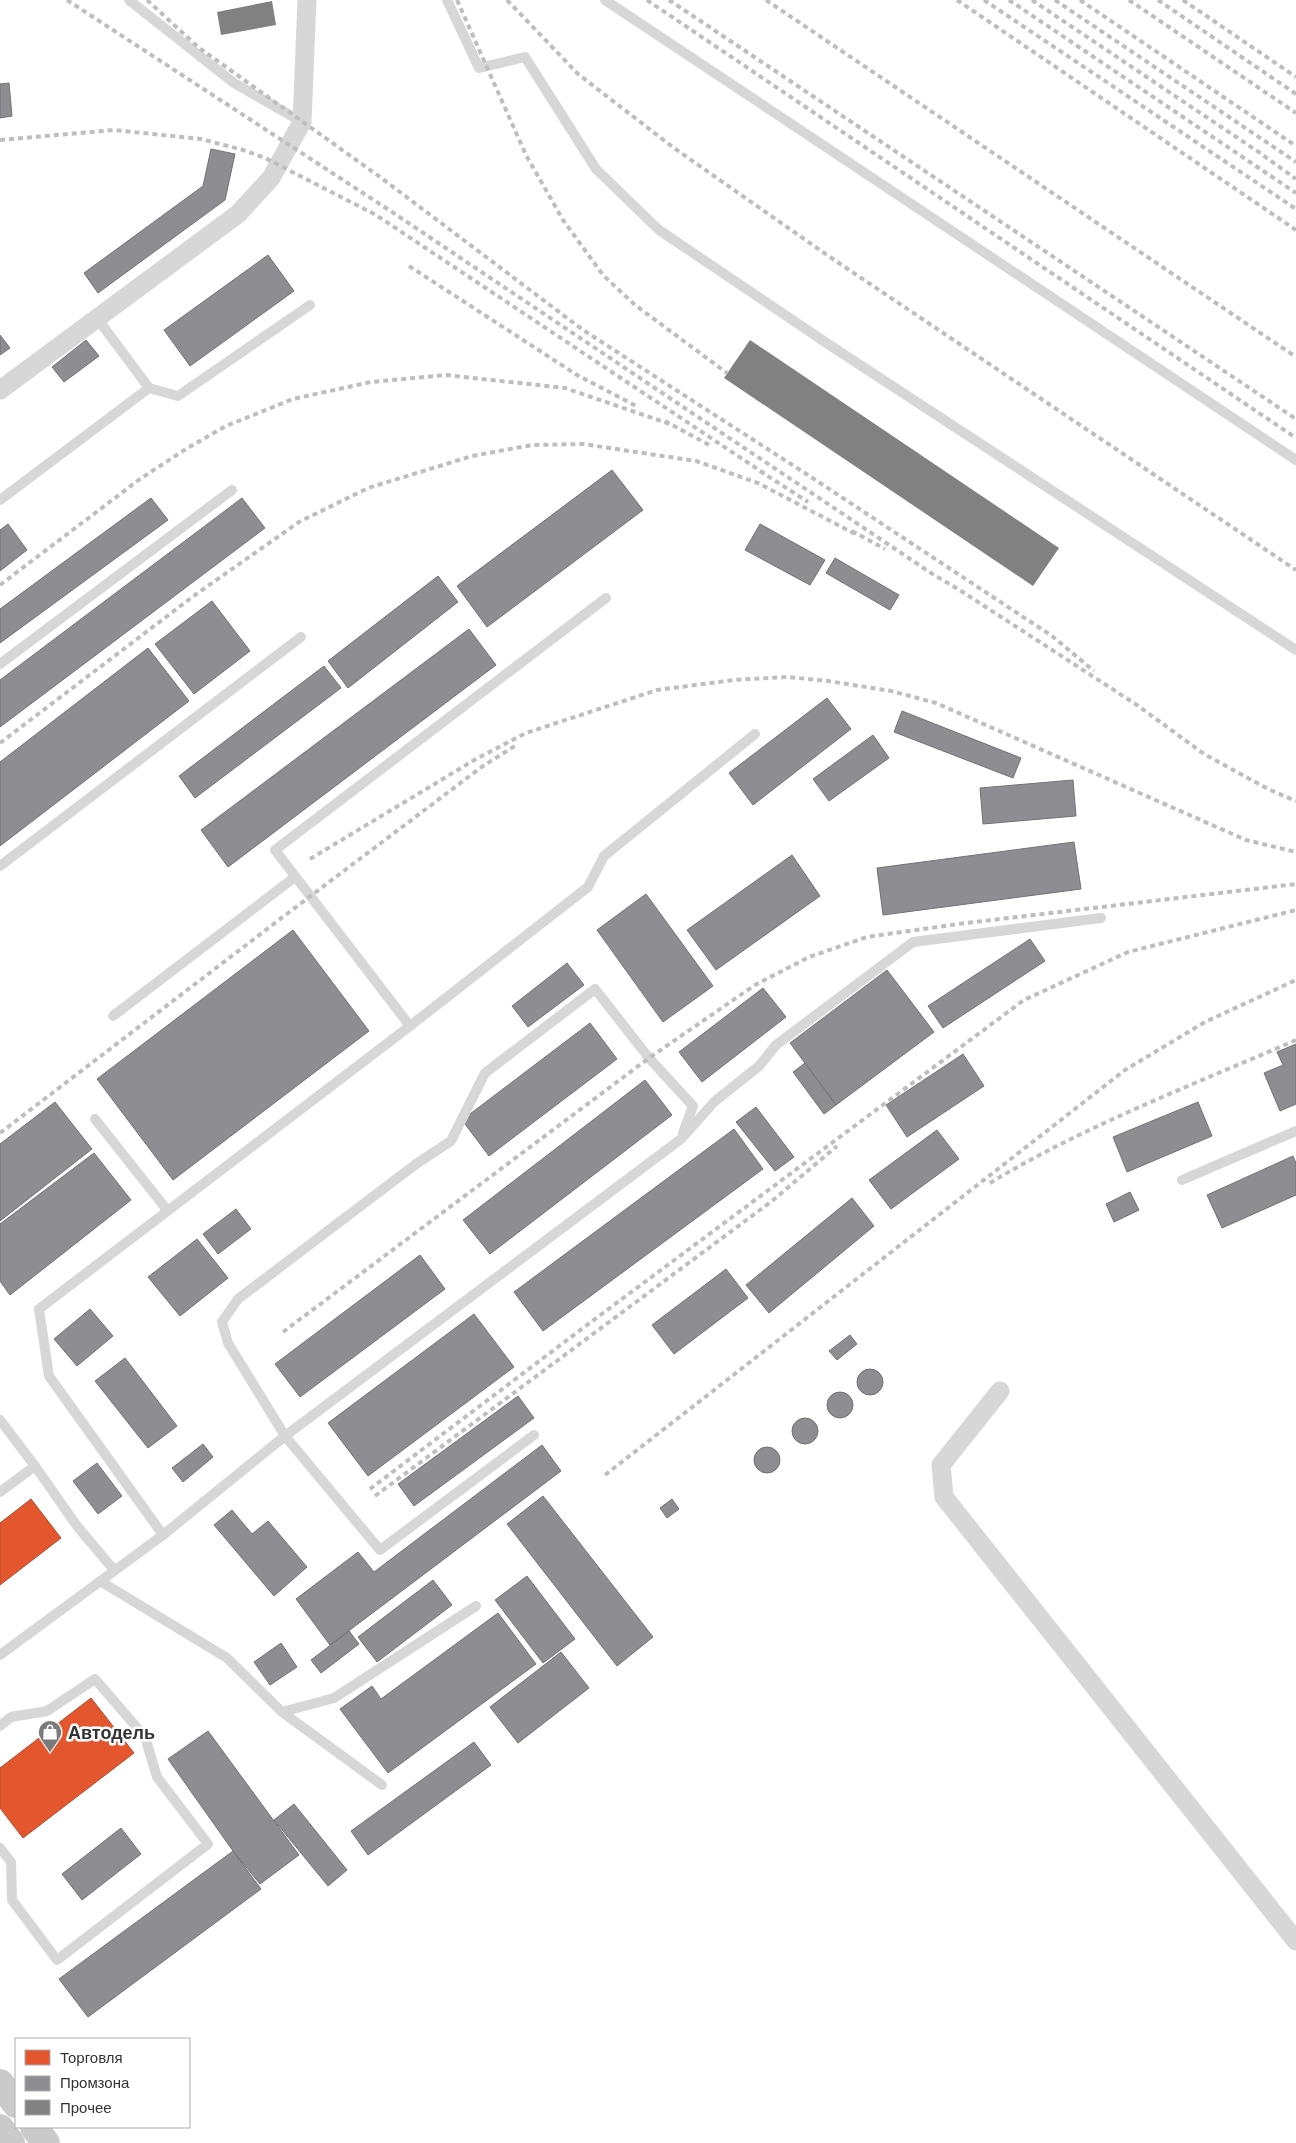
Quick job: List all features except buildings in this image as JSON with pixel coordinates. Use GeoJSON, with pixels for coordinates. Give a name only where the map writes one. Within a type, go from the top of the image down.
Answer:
{"type":"FeatureCollection","features":[{"type":"Feature","properties":{"kind":"main road"},"geometry":{"type":"LineString","coordinates":[[0,2083],[15,2103]]}},
{"type":"Feature","properties":{"kind":"main road"},"geometry":{"type":"LineString","coordinates":[[0,2128],[11,2143]]}},
{"type":"Feature","properties":{"kind":"main road"},"geometry":{"type":"LineString","coordinates":[[35,2128],[46,2143]]}},
{"type":"Feature","properties":{"kind":"street"},"geometry":{"type":"LineString","coordinates":[[0,390],[238,214],[271,178],[302,122],[307,0]]}},
{"type":"Feature","properties":{"kind":"street"},"geometry":{"type":"LineString","coordinates":[[1000,1391],[941,1465],[944,1497],[1296,1941]]}},
{"type":"Feature","properties":{"kind":"lane"},"geometry":{"type":"LineString","coordinates":[[129,0],[234,83],[302,122]]}},
{"type":"Feature","properties":{"kind":"lane"},"geometry":{"type":"LineString","coordinates":[[447,0],[479,68],[525,57],[596,169],[659,230],[831,346],[1296,650]]}},
{"type":"Feature","properties":{"kind":"lane"},"geometry":{"type":"LineString","coordinates":[[606,0],[1296,460]]}},
{"type":"Feature","properties":{"kind":"lane"},"geometry":{"type":"LineString","coordinates":[[97,318],[148,388],[178,396],[310,306]]}},
{"type":"Feature","properties":{"kind":"lane"},"geometry":{"type":"LineString","coordinates":[[0,500],[148,388]]}},
{"type":"Feature","properties":{"kind":"lane"},"geometry":{"type":"LineString","coordinates":[[0,664],[232,490]]}},
{"type":"Feature","properties":{"kind":"lane"},"geometry":{"type":"LineString","coordinates":[[410,1026],[275,850],[606,598]]}},
{"type":"Feature","properties":{"kind":"lane"},"geometry":{"type":"LineString","coordinates":[[0,866],[301,636]]}},
{"type":"Feature","properties":{"kind":"lane"},"geometry":{"type":"LineString","coordinates":[[163,1535],[49,1376],[39,1309],[410,1026],[588,887],[604,856],[755,734]]}},
{"type":"Feature","properties":{"kind":"lane"},"geometry":{"type":"LineString","coordinates":[[113,1016],[295,876]]}},
{"type":"Feature","properties":{"kind":"lane"},"geometry":{"type":"LineString","coordinates":[[0,1655],[163,1535],[284,1436],[681,1139],[714,1102],[759,1066],[776,1044],[913,942],[1101,918]]}},
{"type":"Feature","properties":{"kind":"lane"},"geometry":{"type":"LineString","coordinates":[[534,1434],[380,1550],[284,1436],[228,1343],[222,1322],[245,1293],[416,1164],[451,1140],[485,1074],[594,989],[649,1058],[693,1106],[681,1139]]}},
{"type":"Feature","properties":{"kind":"lane"},"geometry":{"type":"LineString","coordinates":[[95,1119],[167,1210]]}},
{"type":"Feature","properties":{"kind":"lane"},"geometry":{"type":"LineString","coordinates":[[1182,1180],[1296,1131]]}},
{"type":"Feature","properties":{"kind":"lane"},"geometry":{"type":"LineString","coordinates":[[0,1420],[77,1526],[114,1570]]}},
{"type":"Feature","properties":{"kind":"lane"},"geometry":{"type":"LineString","coordinates":[[0,1492],[35,1466]]}},
{"type":"Feature","properties":{"kind":"lane"},"geometry":{"type":"LineString","coordinates":[[100,1581],[226,1658],[282,1712],[382,1785]]}},
{"type":"Feature","properties":{"kind":"lane"},"geometry":{"type":"LineString","coordinates":[[282,1712],[334,1698],[476,1606]]}},
{"type":"Feature","properties":{"kind":"lane"},"geometry":{"type":"LineString","coordinates":[[0,1726],[11,1717],[47,1711],[95,1679],[145,1737],[157,1777],[208,1844],[57,1960],[12,1900],[11,1862],[0,1848]]}},
{"type":"Feature","properties":{"kind":"railway"},"geometry":{"type":"LineString","coordinates":[[67,0],[389,210],[934,575],[1137,705],[1204,754],[1268,789],[1296,801]]}},
{"type":"Feature","properties":{"kind":"railway"},"geometry":{"type":"LineString","coordinates":[[147,0],[198,47],[380,177],[583,330],[1052,636],[1094,671]]}},
{"type":"Feature","properties":{"kind":"railway"},"geometry":{"type":"LineString","coordinates":[[457,0],[526,155],[563,220],[603,275],[635,305],[727,373]]}},
{"type":"Feature","properties":{"kind":"railway"},"geometry":{"type":"LineString","coordinates":[[507,0],[578,74],[674,148],[827,255],[1296,570]]}},
{"type":"Feature","properties":{"kind":"railway"},"geometry":{"type":"LineString","coordinates":[[647,0],[1296,438]]}},
{"type":"Feature","properties":{"kind":"railway"},"geometry":{"type":"LineString","coordinates":[[669,0],[1296,419]]}},
{"type":"Feature","properties":{"kind":"railway"},"geometry":{"type":"LineString","coordinates":[[766,0],[1296,357]]}},
{"type":"Feature","properties":{"kind":"railway"},"geometry":{"type":"LineString","coordinates":[[957,0],[1296,230]]}},
{"type":"Feature","properties":{"kind":"railway"},"geometry":{"type":"LineString","coordinates":[[984,0],[1296,209]]}},
{"type":"Feature","properties":{"kind":"railway"},"geometry":{"type":"LineString","coordinates":[[1009,0],[1296,193]]}},
{"type":"Feature","properties":{"kind":"railway"},"geometry":{"type":"LineString","coordinates":[[1032,0],[1296,179]]}},
{"type":"Feature","properties":{"kind":"railway"},"geometry":{"type":"LineString","coordinates":[[1055,0],[1296,162]]}},
{"type":"Feature","properties":{"kind":"railway"},"geometry":{"type":"LineString","coordinates":[[1080,0],[1296,146]]}},
{"type":"Feature","properties":{"kind":"railway"},"geometry":{"type":"LineString","coordinates":[[1129,0],[1296,113]]}},
{"type":"Feature","properties":{"kind":"railway"},"geometry":{"type":"LineString","coordinates":[[1158,0],[1296,94]]}},
{"type":"Feature","properties":{"kind":"railway"},"geometry":{"type":"LineString","coordinates":[[1183,0],[1296,77]]}},
{"type":"Feature","properties":{"kind":"railway"},"geometry":{"type":"LineString","coordinates":[[0,140],[114,130],[201,139],[265,158],[376,215],[765,474]]}},
{"type":"Feature","properties":{"kind":"railway"},"geometry":{"type":"LineString","coordinates":[[409,266],[577,375],[638,407]]}},
{"type":"Feature","properties":{"kind":"railway"},"geometry":{"type":"LineString","coordinates":[[0,585],[140,479],[186,449],[226,426],[293,399],[371,382],[446,375],[565,388],[670,424]]}},
{"type":"Feature","properties":{"kind":"railway"},"geometry":{"type":"LineString","coordinates":[[665,421],[711,446]]}},
{"type":"Feature","properties":{"kind":"railway"},"geometry":{"type":"LineString","coordinates":[[0,743],[195,595],[299,522],[368,488],[472,456],[532,445],[583,444],[696,461],[758,483],[857,535]]}},
{"type":"Feature","properties":{"kind":"railway"},"geometry":{"type":"LineString","coordinates":[[760,471],[808,502]]}},
{"type":"Feature","properties":{"kind":"railway"},"geometry":{"type":"LineString","coordinates":[[852,531],[885,549]]}},
{"type":"Feature","properties":{"kind":"railway"},"geometry":{"type":"LineString","coordinates":[[310,859],[476,759],[526,733],[657,690],[734,680],[788,677],[891,691],[936,703],[1246,840],[1296,852]]}},
{"type":"Feature","properties":{"kind":"railway"},"geometry":{"type":"LineString","coordinates":[[0,1133],[483,766],[518,744]]}},
{"type":"Feature","properties":{"kind":"railway"},"geometry":{"type":"LineString","coordinates":[[283,1332],[649,1058],[755,985],[809,957],[867,937],[958,924],[1296,884]]}},
{"type":"Feature","properties":{"kind":"railway"},"geometry":{"type":"LineString","coordinates":[[370,1489],[1024,1000],[1128,952],[1296,910]]}},
{"type":"Feature","properties":{"kind":"railway"},"geometry":{"type":"LineString","coordinates":[[605,1475],[1125,1070],[1205,1022],[1296,980]]}},
{"type":"Feature","properties":{"kind":"railway"},"geometry":{"type":"LineString","coordinates":[[990,1183],[1026,1162],[1101,1124],[1296,1040]]}},
{"type":"Feature","properties":{"kind":"railway"},"geometry":{"type":"LineString","coordinates":[[375,1496],[772,1201],[837,1146]]}},
{"type":"Feature","properties":{"kind":"place","name":"Автодель"},"geometry":{"type":"Point","coordinates":[50,1753]}}]}
